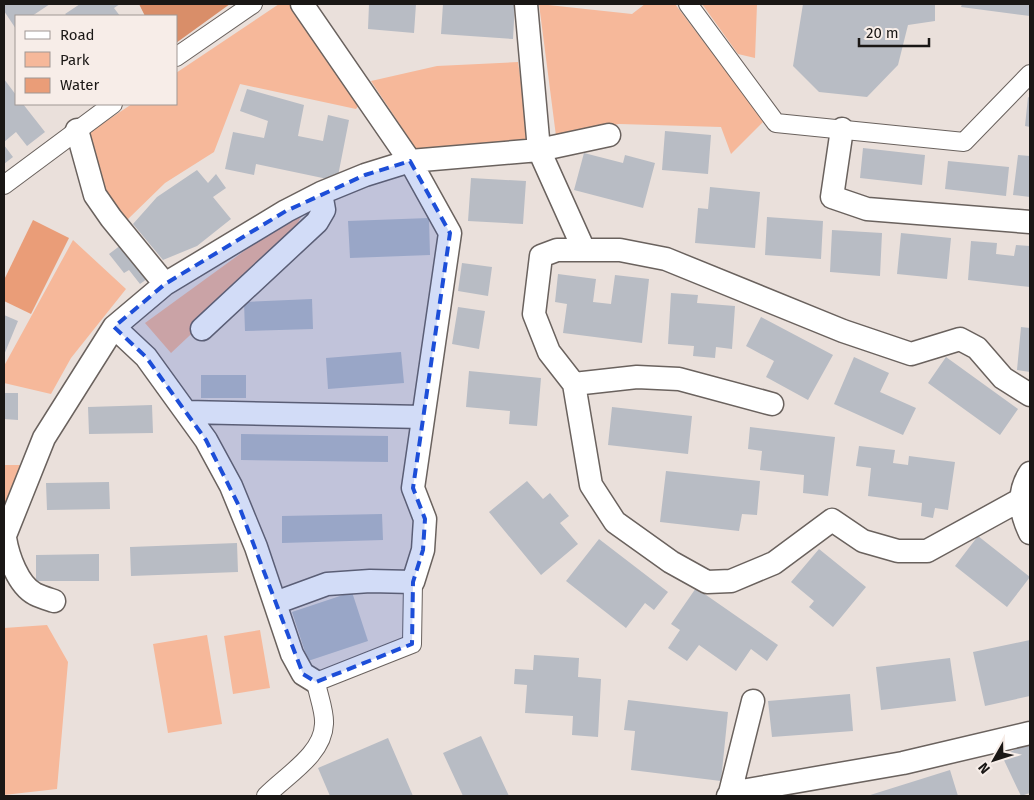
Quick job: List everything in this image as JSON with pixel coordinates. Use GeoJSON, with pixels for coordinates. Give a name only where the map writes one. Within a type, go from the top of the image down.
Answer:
{"type":"FeatureCollection","features":[{"type":"Feature","properties":{"kind":"street"},"geometry":{"type":"LineString","coordinates":[[178,56],[253,4]]}},
{"type":"Feature","properties":{"kind":"street"},"geometry":{"type":"LineString","coordinates":[[302,4],[410,161],[450,233],[413,488],[425,519],[423,550],[413,582],[412,644],[316,682]]}},
{"type":"Feature","properties":{"kind":"street"},"geometry":{"type":"LineString","coordinates":[[526,4],[539,150],[584,250]]}},
{"type":"Feature","properties":{"kind":"street"},"geometry":{"type":"LineString","coordinates":[[688,4],[776,123],[964,142],[1030,74]]}},
{"type":"Feature","properties":{"kind":"street"},"geometry":{"type":"LineString","coordinates":[[4,185],[112,105]]}},
{"type":"Feature","properties":{"kind":"street"},"geometry":{"type":"LineString","coordinates":[[77,130],[85,165],[95,195],[111,218],[165,284]]}},
{"type":"Feature","properties":{"kind":"street"},"geometry":{"type":"LineString","coordinates":[[842,130],[832,197],[867,209],[1030,222]]}},
{"type":"Feature","properties":{"kind":"street"},"geometry":{"type":"LineString","coordinates":[[54,601],[33,593],[15,571],[8,556],[4,538],[44,438],[114,327],[165,284],[286,211],[365,175],[410,161],[539,150],[609,135]]}},
{"type":"Feature","properties":{"kind":"street"},"geometry":{"type":"LineString","coordinates":[[202,329],[317,222],[324,210],[322,193]]}},
{"type":"Feature","properties":{"kind":"street"},"geometry":{"type":"LineString","coordinates":[[1020,500],[927,551],[898,551],[863,541],[832,520],[774,563],[732,581],[708,582],[670,562],[616,522],[603,507],[591,486],[574,384],[549,352],[534,314],[541,256],[557,250],[620,250],[666,259],[843,331],[911,354],[960,339],[977,348],[1003,378],[1030,395]]}},
{"type":"Feature","properties":{"kind":"street"},"geometry":{"type":"LineString","coordinates":[[114,327],[146,358],[206,440],[231,486],[256,547],[292,654],[303,674],[316,682],[324,724],[321,739],[309,755],[266,796]]}},
{"type":"Feature","properties":{"kind":"street"},"geometry":{"type":"LineString","coordinates":[[574,384],[637,377],[679,379],[772,404]]}},
{"type":"Feature","properties":{"kind":"street"},"geometry":{"type":"LineString","coordinates":[[186,412],[423,417]]}},
{"type":"Feature","properties":{"kind":"street"},"geometry":{"type":"LineString","coordinates":[[1030,473],[1025,480],[1020,500],[1022,517],[1030,533]]}},
{"type":"Feature","properties":{"kind":"street"},"geometry":{"type":"LineString","coordinates":[[275,603],[327,584],[370,581],[413,582]]}},
{"type":"Feature","properties":{"kind":"street"},"geometry":{"type":"LineString","coordinates":[[753,701],[729,794],[903,763],[1030,733]]}},
{"type":"Feature","properties":{"kind":"highlighted area"},"geometry":{"type":"Polygon","coordinates":[[[410,161],[450,233],[413,488],[425,519],[423,550],[413,582],[412,644],[316,682],[303,674],[239,506],[206,440],[146,357],[114,327],[165,284],[286,211],[365,175],[410,161]]]}},
{"type":"Feature","properties":{"kind":"green space"},"geometry":{"type":"Polygon","coordinates":[[[279,4],[293,4],[362,101],[356,109],[240,84],[214,152],[165,183],[126,221],[107,197],[85,135],[130,105],[178,105],[178,72],[279,4]]]}},
{"type":"Feature","properties":{"kind":"green space"},"geometry":{"type":"Polygon","coordinates":[[[539,4],[632,14],[645,4],[675,4],[764,121],[731,154],[721,127],[619,124],[556,136],[539,4]]]}},
{"type":"Feature","properties":{"kind":"green space"},"geometry":{"type":"Polygon","coordinates":[[[702,4],[757,4],[755,58],[738,54],[702,4]]]}},
{"type":"Feature","properties":{"kind":"green space"},"geometry":{"type":"Polygon","coordinates":[[[518,62],[530,142],[416,149],[371,81],[437,66],[518,62]]]}},
{"type":"Feature","properties":{"kind":"green space"},"geometry":{"type":"Polygon","coordinates":[[[303,213],[287,244],[171,353],[145,323],[284,222],[303,213]]]}},
{"type":"Feature","properties":{"kind":"green space"},"geometry":{"type":"Polygon","coordinates":[[[73,240],[126,289],[71,358],[51,394],[4,383],[4,366],[73,240]]]}},
{"type":"Feature","properties":{"kind":"green space"},"geometry":{"type":"Polygon","coordinates":[[[4,465],[25,465],[4,527],[4,465]]]}},
{"type":"Feature","properties":{"kind":"green space"},"geometry":{"type":"Polygon","coordinates":[[[47,625],[68,662],[57,789],[4,795],[4,628],[47,625]]]}},
{"type":"Feature","properties":{"kind":"green space"},"geometry":{"type":"Polygon","coordinates":[[[260,630],[270,688],[233,694],[224,636],[260,630]]]}},
{"type":"Feature","properties":{"kind":"green space"},"geometry":{"type":"Polygon","coordinates":[[[207,635],[222,724],[168,733],[153,644],[207,635]]]}},
{"type":"Feature","properties":{"kind":"shaded area"},"geometry":{"type":"Polygon","coordinates":[[[139,4],[230,4],[178,42],[178,15],[144,15],[139,4]]]}},
{"type":"Feature","properties":{"kind":"water"},"geometry":{"type":"Polygon","coordinates":[[[33,220],[69,238],[31,314],[4,301],[4,280],[33,220]]]}},
{"type":"Feature","properties":{"kind":"building"},"geometry":{"type":"Polygon","coordinates":[[[4,4],[50,4],[34,15],[15,15],[15,28],[4,11],[4,4]]]}},
{"type":"Feature","properties":{"kind":"building"},"geometry":{"type":"Polygon","coordinates":[[[80,4],[120,4],[114,8],[119,15],[65,14],[80,4]]]}},
{"type":"Feature","properties":{"kind":"building"},"geometry":{"type":"Polygon","coordinates":[[[369,4],[416,4],[414,33],[368,29],[369,4]]]}},
{"type":"Feature","properties":{"kind":"building"},"geometry":{"type":"Polygon","coordinates":[[[443,4],[515,4],[513,39],[441,34],[443,4]]]}},
{"type":"Feature","properties":{"kind":"building"},"geometry":{"type":"Polygon","coordinates":[[[803,4],[935,4],[935,21],[908,25],[898,65],[867,97],[819,92],[793,66],[803,4]]]}},
{"type":"Feature","properties":{"kind":"building"},"geometry":{"type":"Polygon","coordinates":[[[962,4],[1030,4],[1030,16],[961,7],[962,4]]]}},
{"type":"Feature","properties":{"kind":"building"},"geometry":{"type":"Polygon","coordinates":[[[4,79],[15,94],[15,105],[24,105],[45,132],[27,146],[16,132],[4,142],[4,79]]]}},
{"type":"Feature","properties":{"kind":"building"},"geometry":{"type":"Polygon","coordinates":[[[247,89],[304,105],[298,136],[323,141],[328,115],[349,120],[337,181],[256,164],[254,175],[225,169],[233,132],[264,138],[268,121],[240,111],[247,89]]]}},
{"type":"Feature","properties":{"kind":"building"},"geometry":{"type":"Polygon","coordinates":[[[1028,97],[1030,98],[1030,127],[1025,126],[1028,97]]]}},
{"type":"Feature","properties":{"kind":"building"},"geometry":{"type":"Polygon","coordinates":[[[665,131],[711,135],[708,174],[662,170],[665,131]]]}},
{"type":"Feature","properties":{"kind":"building"},"geometry":{"type":"Polygon","coordinates":[[[4,145],[13,157],[4,164],[4,145]]]}},
{"type":"Feature","properties":{"kind":"building"},"geometry":{"type":"Polygon","coordinates":[[[863,148],[925,155],[922,185],[860,178],[863,148]]]}},
{"type":"Feature","properties":{"kind":"building"},"geometry":{"type":"Polygon","coordinates":[[[584,153],[623,163],[625,155],[655,163],[643,208],[574,190],[584,153]]]}},
{"type":"Feature","properties":{"kind":"building"},"geometry":{"type":"Polygon","coordinates":[[[1018,155],[1030,156],[1030,197],[1013,195],[1018,155]]]}},
{"type":"Feature","properties":{"kind":"building"},"geometry":{"type":"Polygon","coordinates":[[[948,161],[1009,167],[1006,196],[945,189],[948,161]]]}},
{"type":"Feature","properties":{"kind":"building"},"geometry":{"type":"Polygon","coordinates":[[[197,170],[208,183],[216,174],[226,188],[213,197],[231,219],[197,246],[163,260],[133,224],[157,197],[197,170]]]}},
{"type":"Feature","properties":{"kind":"building"},"geometry":{"type":"Polygon","coordinates":[[[471,178],[526,181],[523,224],[468,221],[471,178]]]}},
{"type":"Feature","properties":{"kind":"building"},"geometry":{"type":"Polygon","coordinates":[[[710,187],[760,192],[755,248],[695,243],[698,208],[708,209],[710,187]]]}},
{"type":"Feature","properties":{"kind":"building"},"geometry":{"type":"Polygon","coordinates":[[[767,217],[823,221],[821,259],[765,255],[767,217]]]}},
{"type":"Feature","properties":{"kind":"building"},"geometry":{"type":"Polygon","coordinates":[[[429,218],[430,255],[350,258],[348,221],[429,218]]]}},
{"type":"Feature","properties":{"kind":"building"},"geometry":{"type":"Polygon","coordinates":[[[832,230],[882,233],[880,276],[830,272],[832,230]]]}},
{"type":"Feature","properties":{"kind":"building"},"geometry":{"type":"Polygon","coordinates":[[[901,233],[951,238],[947,279],[897,274],[901,233]]]}},
{"type":"Feature","properties":{"kind":"building"},"geometry":{"type":"Polygon","coordinates":[[[971,241],[997,243],[996,254],[1014,256],[1016,245],[1030,246],[1030,287],[968,280],[971,241]]]}},
{"type":"Feature","properties":{"kind":"building"},"geometry":{"type":"Polygon","coordinates":[[[125,242],[151,276],[140,284],[129,270],[124,273],[109,254],[125,242]]]}},
{"type":"Feature","properties":{"kind":"building"},"geometry":{"type":"Polygon","coordinates":[[[462,263],[492,267],[488,296],[458,291],[462,263]]]}},
{"type":"Feature","properties":{"kind":"building"},"geometry":{"type":"Polygon","coordinates":[[[558,274],[596,279],[593,302],[611,304],[615,275],[649,279],[642,343],[563,333],[567,304],[555,302],[558,274]]]}},
{"type":"Feature","properties":{"kind":"building"},"geometry":{"type":"Polygon","coordinates":[[[671,293],[698,295],[697,303],[735,306],[732,349],[716,347],[715,358],[693,356],[694,346],[668,344],[671,293]]]}},
{"type":"Feature","properties":{"kind":"building"},"geometry":{"type":"Polygon","coordinates":[[[312,299],[313,329],[245,331],[244,302],[312,299]]]}},
{"type":"Feature","properties":{"kind":"building"},"geometry":{"type":"Polygon","coordinates":[[[458,307],[485,311],[479,349],[452,344],[458,307]]]}},
{"type":"Feature","properties":{"kind":"building"},"geometry":{"type":"Polygon","coordinates":[[[4,315],[18,321],[4,355],[4,315]]]}},
{"type":"Feature","properties":{"kind":"building"},"geometry":{"type":"Polygon","coordinates":[[[761,317],[833,355],[808,400],[766,377],[774,361],[746,346],[761,317]]]}},
{"type":"Feature","properties":{"kind":"building"},"geometry":{"type":"Polygon","coordinates":[[[1021,327],[1030,328],[1030,372],[1017,370],[1021,327]]]}},
{"type":"Feature","properties":{"kind":"building"},"geometry":{"type":"Polygon","coordinates":[[[401,352],[404,383],[328,389],[326,358],[401,352]]]}},
{"type":"Feature","properties":{"kind":"building"},"geometry":{"type":"Polygon","coordinates":[[[854,357],[889,373],[880,392],[916,408],[903,435],[834,404],[854,357]]]}},
{"type":"Feature","properties":{"kind":"building"},"geometry":{"type":"Polygon","coordinates":[[[946,357],[1018,409],[1000,435],[928,383],[946,357]]]}},
{"type":"Feature","properties":{"kind":"building"},"geometry":{"type":"Polygon","coordinates":[[[469,371],[541,378],[537,426],[509,424],[510,411],[466,407],[469,371]]]}},
{"type":"Feature","properties":{"kind":"building"},"geometry":{"type":"Polygon","coordinates":[[[201,375],[246,375],[246,398],[201,398],[201,375]]]}},
{"type":"Feature","properties":{"kind":"building"},"geometry":{"type":"Polygon","coordinates":[[[4,393],[18,393],[18,420],[4,419],[4,393]]]}},
{"type":"Feature","properties":{"kind":"building"},"geometry":{"type":"Polygon","coordinates":[[[152,405],[153,433],[89,434],[88,407],[152,405]]]}},
{"type":"Feature","properties":{"kind":"building"},"geometry":{"type":"Polygon","coordinates":[[[612,407],[692,416],[688,454],[608,445],[612,407]]]}},
{"type":"Feature","properties":{"kind":"building"},"geometry":{"type":"Polygon","coordinates":[[[750,427],[835,437],[828,496],[803,493],[804,475],[760,470],[762,451],[748,449],[750,427]]]}},
{"type":"Feature","properties":{"kind":"building"},"geometry":{"type":"Polygon","coordinates":[[[241,434],[388,436],[388,462],[241,460],[241,434]]]}},
{"type":"Feature","properties":{"kind":"building"},"geometry":{"type":"Polygon","coordinates":[[[859,446],[895,450],[893,463],[908,465],[909,456],[955,462],[948,510],[935,508],[933,518],[921,516],[922,503],[868,496],[871,468],[856,466],[859,446]]]}},
{"type":"Feature","properties":{"kind":"building"},"geometry":{"type":"Polygon","coordinates":[[[666,471],[760,481],[757,515],[742,514],[739,531],[660,522],[666,471]]]}},
{"type":"Feature","properties":{"kind":"building"},"geometry":{"type":"Polygon","coordinates":[[[527,481],[543,499],[550,493],[569,516],[560,523],[578,544],[541,575],[489,512],[527,481]]]}},
{"type":"Feature","properties":{"kind":"building"},"geometry":{"type":"Polygon","coordinates":[[[109,482],[110,509],[47,510],[46,483],[109,482]]]}},
{"type":"Feature","properties":{"kind":"building"},"geometry":{"type":"Polygon","coordinates":[[[382,514],[383,540],[282,543],[282,516],[382,514]]]}},
{"type":"Feature","properties":{"kind":"building"},"geometry":{"type":"Polygon","coordinates":[[[978,536],[1030,577],[1007,607],[955,566],[978,536]]]}},
{"type":"Feature","properties":{"kind":"building"},"geometry":{"type":"Polygon","coordinates":[[[599,539],[668,592],[654,610],[645,603],[626,628],[566,581],[599,539]]]}},
{"type":"Feature","properties":{"kind":"building"},"geometry":{"type":"Polygon","coordinates":[[[237,543],[238,572],[131,576],[130,547],[237,543]]]}},
{"type":"Feature","properties":{"kind":"building"},"geometry":{"type":"Polygon","coordinates":[[[819,549],[866,587],[833,627],[809,607],[814,601],[791,582],[819,549]]]}},
{"type":"Feature","properties":{"kind":"building"},"geometry":{"type":"Polygon","coordinates":[[[99,554],[99,581],[36,581],[36,555],[99,554]]]}},
{"type":"Feature","properties":{"kind":"building"},"geometry":{"type":"Polygon","coordinates":[[[696,588],[778,645],[767,661],[751,649],[736,671],[699,645],[687,661],[668,648],[680,630],[671,624],[696,588]]]}},
{"type":"Feature","properties":{"kind":"building"},"geometry":{"type":"Polygon","coordinates":[[[352,592],[368,641],[308,661],[292,612],[352,592]]]}},
{"type":"Feature","properties":{"kind":"building"},"geometry":{"type":"Polygon","coordinates":[[[1030,640],[1030,696],[985,706],[973,652],[1030,640]]]}},
{"type":"Feature","properties":{"kind":"building"},"geometry":{"type":"Polygon","coordinates":[[[534,655],[579,658],[578,677],[601,679],[598,737],[572,735],[573,716],[525,713],[527,685],[514,684],[515,669],[533,670],[534,655]]]}},
{"type":"Feature","properties":{"kind":"building"},"geometry":{"type":"Polygon","coordinates":[[[950,658],[956,701],[881,710],[876,667],[950,658]]]}},
{"type":"Feature","properties":{"kind":"building"},"geometry":{"type":"Polygon","coordinates":[[[850,694],[853,731],[772,737],[768,701],[850,694]]]}},
{"type":"Feature","properties":{"kind":"building"},"geometry":{"type":"Polygon","coordinates":[[[628,700],[728,712],[721,781],[631,770],[635,731],[624,730],[628,700]]]}},
{"type":"Feature","properties":{"kind":"building"},"geometry":{"type":"Polygon","coordinates":[[[481,736],[509,796],[463,796],[443,753],[481,736]]]}},
{"type":"Feature","properties":{"kind":"building"},"geometry":{"type":"Polygon","coordinates":[[[388,738],[413,796],[330,796],[318,768],[388,738]]]}},
{"type":"Feature","properties":{"kind":"building"},"geometry":{"type":"Polygon","coordinates":[[[1030,742],[1030,793],[1021,796],[1002,756],[1030,742]]]}},
{"type":"Feature","properties":{"kind":"building"},"geometry":{"type":"Polygon","coordinates":[[[950,770],[958,796],[867,796],[950,770]]]}}]}
